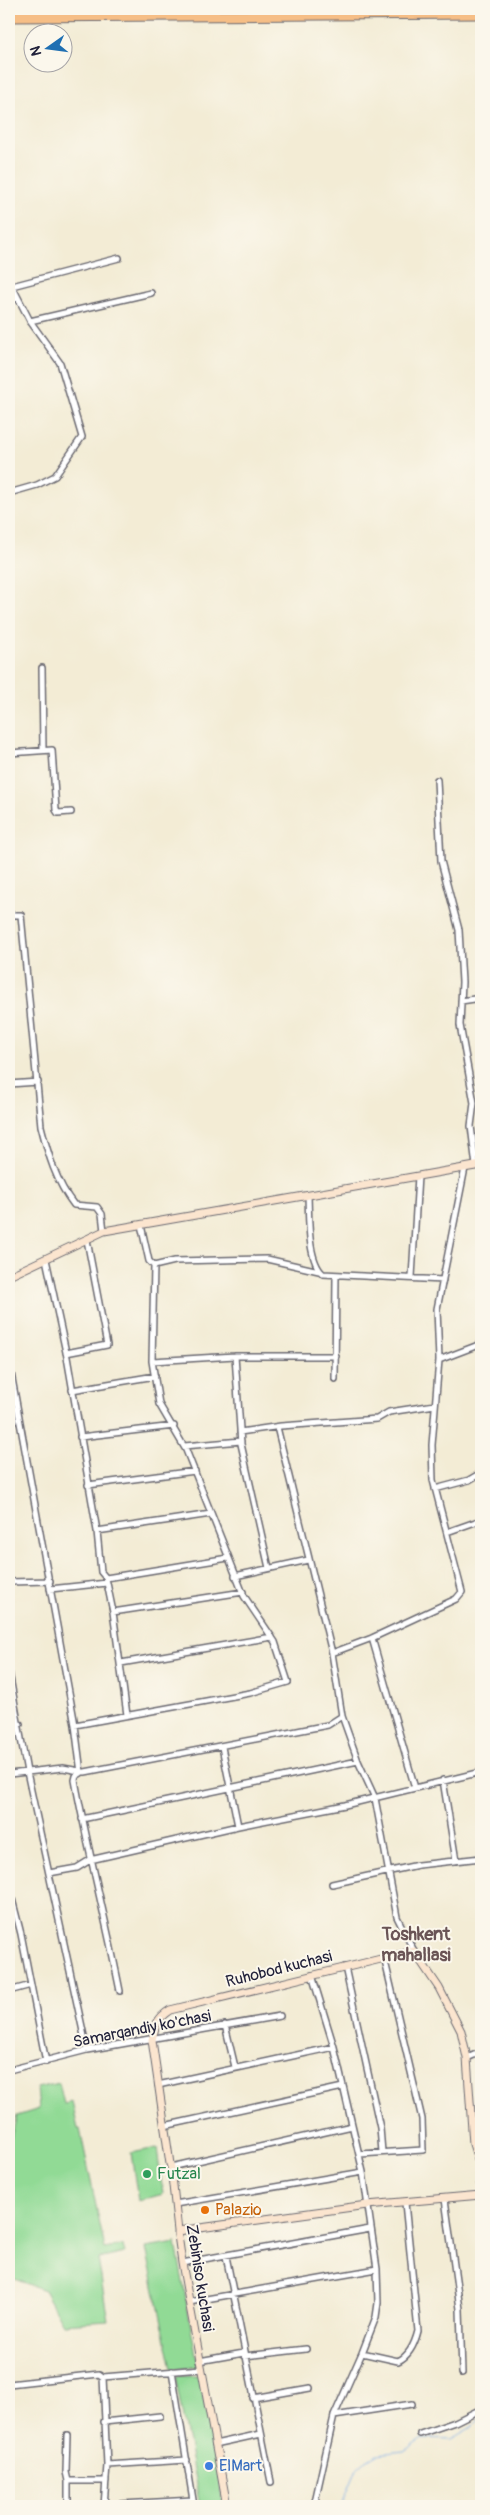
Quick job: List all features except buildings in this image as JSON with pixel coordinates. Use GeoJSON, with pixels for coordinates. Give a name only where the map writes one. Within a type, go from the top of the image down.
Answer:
{"type":"FeatureCollection","features":[{"type":"Feature","properties":{"kind":"highway"},"geometry":{"type":"LineString","coordinates":[[9,10],[48,9]]}},
{"type":"Feature","properties":{"kind":"highway"},"geometry":{"type":"LineString","coordinates":[[9,17],[257,12],[481,14]]}},
{"type":"Feature","properties":{"kind":"street"},"geometry":{"type":"LineString","coordinates":[[12,286],[119,258]]}},
{"type":"Feature","properties":{"kind":"street"},"geometry":{"type":"LineString","coordinates":[[9,278],[30,321],[60,363],[82,437],[55,476],[36,485],[9,493]]}},
{"type":"Feature","properties":{"kind":"street"},"geometry":{"type":"LineString","coordinates":[[30,321],[151,293]]}},
{"type":"Feature","properties":{"kind":"street"},"geometry":{"type":"LineString","coordinates":[[9,300],[18,298]]}},
{"type":"Feature","properties":{"kind":"street"},"geometry":{"type":"LineString","coordinates":[[42,668],[43,750]]}},
{"type":"Feature","properties":{"kind":"street"},"geometry":{"type":"LineString","coordinates":[[9,753],[52,750],[54,754],[56,810],[58,813],[71,812]]}},
{"type":"Feature","properties":{"kind":"street"},"geometry":{"type":"LineString","coordinates":[[9,780],[10,812]]}},
{"type":"Feature","properties":{"kind":"street"},"geometry":{"type":"LineString","coordinates":[[9,1275],[104,1231],[478,1165],[471,1126],[474,1103],[460,1025],[462,982],[459,930],[441,861],[437,780]]}},
{"type":"Feature","properties":{"kind":"street"},"geometry":{"type":"LineString","coordinates":[[9,915],[20,915],[41,1126],[48,1154],[66,1195],[74,1205],[97,1207],[102,1214],[104,1231]]}},
{"type":"Feature","properties":{"kind":"street"},"geometry":{"type":"LineString","coordinates":[[461,1001],[481,998]]}},
{"type":"Feature","properties":{"kind":"street"},"geometry":{"type":"LineString","coordinates":[[9,1084],[38,1082]]}},
{"type":"Feature","properties":{"kind":"street"},"geometry":{"type":"LineString","coordinates":[[332,1652],[372,1638],[460,1597],[462,1586],[435,1489],[431,1460],[439,1360],[437,1309],[465,1168]]}},
{"type":"Feature","properties":{"kind":"street"},"geometry":{"type":"LineString","coordinates":[[412,1277],[418,1176]]}},
{"type":"Feature","properties":{"kind":"street"},"geometry":{"type":"LineString","coordinates":[[308,1196],[311,1246],[319,1271]]}},
{"type":"Feature","properties":{"kind":"street"},"geometry":{"type":"LineString","coordinates":[[75,1725],[286,1684],[289,1679],[272,1637],[242,1592],[184,1446],[174,1426],[159,1404],[152,1361],[154,1266],[149,1261],[142,1225]]}},
{"type":"Feature","properties":{"kind":"street"},"geometry":{"type":"LineString","coordinates":[[66,1353],[108,1345],[87,1240]]}},
{"type":"Feature","properties":{"kind":"street"},"geometry":{"type":"LineString","coordinates":[[46,1259],[66,1353],[97,1531],[101,1572],[107,1580],[128,1715]]}},
{"type":"Feature","properties":{"kind":"street"},"geometry":{"type":"LineString","coordinates":[[154,1266],[175,1261],[267,1259],[319,1271],[328,1276],[412,1277],[443,1280]]}},
{"type":"Feature","properties":{"kind":"street"},"geometry":{"type":"LineString","coordinates":[[335,1379],[336,1276]]}},
{"type":"Feature","properties":{"kind":"street"},"geometry":{"type":"LineString","coordinates":[[439,1360],[481,1344]]}},
{"type":"Feature","properties":{"kind":"street"},"geometry":{"type":"LineString","coordinates":[[152,1361],[235,1356],[336,1356]]}},
{"type":"Feature","properties":{"kind":"street"},"geometry":{"type":"LineString","coordinates":[[235,1356],[241,1441],[269,1568]]}},
{"type":"Feature","properties":{"kind":"street"},"geometry":{"type":"LineString","coordinates":[[9,1362],[50,1581],[75,1725],[81,1773]]}},
{"type":"Feature","properties":{"kind":"street"},"geometry":{"type":"LineString","coordinates":[[72,1390],[155,1376]]}},
{"type":"Feature","properties":{"kind":"street"},"geometry":{"type":"LineString","coordinates":[[240,1432],[277,1426],[377,1418],[389,1412],[435,1405]]}},
{"type":"Feature","properties":{"kind":"street"},"geometry":{"type":"LineString","coordinates":[[80,1437],[174,1426]]}},
{"type":"Feature","properties":{"kind":"street"},"geometry":{"type":"LineString","coordinates":[[178,2231],[367,2205],[481,2197],[479,2150],[473,2144],[467,2058],[461,2031],[438,1988],[414,1951],[397,1917],[375,1798],[358,1761],[342,1716],[332,1652],[308,1560],[277,1426]]}},
{"type":"Feature","properties":{"kind":"street"},"geometry":{"type":"LineString","coordinates":[[184,1446],[241,1441]]}},
{"type":"Feature","properties":{"kind":"street"},"geometry":{"type":"LineString","coordinates":[[88,1485],[195,1471]]}},
{"type":"Feature","properties":{"kind":"street"},"geometry":{"type":"LineString","coordinates":[[435,1489],[469,1480],[481,1473]]}},
{"type":"Feature","properties":{"kind":"street"},"geometry":{"type":"LineString","coordinates":[[97,1531],[211,1514]]}},
{"type":"Feature","properties":{"kind":"street"},"geometry":{"type":"LineString","coordinates":[[447,1532],[481,1520]]}},
{"type":"Feature","properties":{"kind":"street"},"geometry":{"type":"LineString","coordinates":[[50,1589],[228,1558]]}},
{"type":"Feature","properties":{"kind":"street"},"geometry":{"type":"LineString","coordinates":[[235,1576],[308,1560]]}},
{"type":"Feature","properties":{"kind":"street"},"geometry":{"type":"LineString","coordinates":[[9,1582],[50,1581]]}},
{"type":"Feature","properties":{"kind":"street"},"geometry":{"type":"LineString","coordinates":[[112,1612],[242,1592]]}},
{"type":"Feature","properties":{"kind":"street"},"geometry":{"type":"LineString","coordinates":[[121,1663],[272,1637]]}},
{"type":"Feature","properties":{"kind":"street"},"geometry":{"type":"LineString","coordinates":[[372,1638],[415,1788]]}},
{"type":"Feature","properties":{"kind":"street"},"geometry":{"type":"LineString","coordinates":[[9,1672],[20,1724],[27,1772],[87,2050]]}},
{"type":"Feature","properties":{"kind":"street"},"geometry":{"type":"LineString","coordinates":[[120,1991],[103,1902],[90,1860],[75,1780],[76,1776],[81,1773],[328,1725],[342,1716]]}},
{"type":"Feature","properties":{"kind":"street"},"geometry":{"type":"LineString","coordinates":[[9,1726],[20,1724]]}},
{"type":"Feature","properties":{"kind":"street"},"geometry":{"type":"LineString","coordinates":[[222,1747],[238,1826]]}},
{"type":"Feature","properties":{"kind":"street"},"geometry":{"type":"LineString","coordinates":[[82,1819],[358,1761]]}},
{"type":"Feature","properties":{"kind":"street"},"geometry":{"type":"LineString","coordinates":[[9,1774],[63,1768],[81,1773]]}},
{"type":"Feature","properties":{"kind":"street"},"geometry":{"type":"LineString","coordinates":[[49,1873],[77,1868],[90,1860],[238,1826],[375,1798],[481,1772]]}},
{"type":"Feature","properties":{"kind":"street"},"geometry":{"type":"LineString","coordinates":[[443,1780],[456,1862]]}},
{"type":"Feature","properties":{"kind":"street"},"geometry":{"type":"LineString","coordinates":[[332,1884],[418,1865],[481,1858]]}},
{"type":"Feature","properties":{"kind":"street"},"geometry":{"type":"LineString","coordinates":[[9,1887],[46,2062]]}},
{"type":"Feature","properties":{"kind":"street"},"geometry":{"type":"LineString","coordinates":[[9,1916],[16,1914]]}},
{"type":"Feature","properties":{"kind":"street","name":"Ruhobod kuchasi"},"geometry":{"type":"LineString","coordinates":[[155,2023],[161,2015],[170,2010],[414,1951]]}},
{"type":"Feature","properties":{"kind":"street"},"geometry":{"type":"LineString","coordinates":[[360,2154],[423,2150],[422,2119],[384,1957]]}},
{"type":"Feature","properties":{"kind":"street"},"geometry":{"type":"LineString","coordinates":[[345,1967],[380,2128],[382,2152]]}},
{"type":"Feature","properties":{"kind":"street"},"geometry":{"type":"LineString","coordinates":[[312,1975],[334,2047],[360,2154],[377,2270],[378,2309],[362,2354],[334,2416],[314,2506]]}},
{"type":"Feature","properties":{"kind":"street"},"geometry":{"type":"LineString","coordinates":[[9,1991],[31,1985]]}},
{"type":"Feature","properties":{"kind":"street","name":"Samarqandiy ko'chasi"},"geometry":{"type":"LineString","coordinates":[[9,2070],[87,2050],[280,2016]]}},
{"type":"Feature","properties":{"kind":"street","name":"Zebiniso kuchasi"},"geometry":{"type":"LineString","coordinates":[[155,2023],[152,2040],[171,2167],[182,2263],[227,2506]]}},
{"type":"Feature","properties":{"kind":"street"},"geometry":{"type":"LineString","coordinates":[[225,2026],[235,2067]]}},
{"type":"Feature","properties":{"kind":"street"},"geometry":{"type":"LineString","coordinates":[[158,2085],[334,2047]]}},
{"type":"Feature","properties":{"kind":"street"},"geometry":{"type":"LineString","coordinates":[[467,2058],[481,2052]]}},
{"type":"Feature","properties":{"kind":"street"},"geometry":{"type":"LineString","coordinates":[[164,2126],[343,2086]]}},
{"type":"Feature","properties":{"kind":"street"},"geometry":{"type":"LineString","coordinates":[[171,2167],[352,2126]]}},
{"type":"Feature","properties":{"kind":"street"},"geometry":{"type":"LineString","coordinates":[[175,2204],[363,2172]]}},
{"type":"Feature","properties":{"kind":"street"},"geometry":{"type":"LineString","coordinates":[[446,2199],[460,2310],[462,2373]]}},
{"type":"Feature","properties":{"kind":"street"},"geometry":{"type":"LineString","coordinates":[[362,2354],[398,2361],[415,2344],[418,2332],[405,2202]]}},
{"type":"Feature","properties":{"kind":"street"},"geometry":{"type":"LineString","coordinates":[[182,2263],[370,2229]]}},
{"type":"Feature","properties":{"kind":"street"},"geometry":{"type":"LineString","coordinates":[[226,2256],[271,2482]]}},
{"type":"Feature","properties":{"kind":"street"},"geometry":{"type":"LineString","coordinates":[[189,2302],[234,2296],[377,2270]]}},
{"type":"Feature","properties":{"kind":"street"},"geometry":{"type":"LineString","coordinates":[[199,2361],[306,2349]]}},
{"type":"Feature","properties":{"kind":"street"},"geometry":{"type":"LineString","coordinates":[[9,2384],[99,2374],[103,2377],[201,2369]]}},
{"type":"Feature","properties":{"kind":"street"},"geometry":{"type":"LineString","coordinates":[[172,2371],[194,2506]]}},
{"type":"Feature","properties":{"kind":"street"},"geometry":{"type":"LineString","coordinates":[[103,2377],[107,2465],[104,2506],[193,2500]]}},
{"type":"Feature","properties":{"kind":"street"},"geometry":{"type":"LineString","coordinates":[[253,2398],[310,2388]]}},
{"type":"Feature","properties":{"kind":"street"},"geometry":{"type":"LineString","coordinates":[[334,2416],[412,2404]]}},
{"type":"Feature","properties":{"kind":"street"},"geometry":{"type":"LineString","coordinates":[[420,2434],[455,2422],[481,2408]]}},
{"type":"Feature","properties":{"kind":"street"},"geometry":{"type":"LineString","coordinates":[[104,2422],[160,2416]]}},
{"type":"Feature","properties":{"kind":"street"},"geometry":{"type":"LineString","coordinates":[[215,2444],[261,2434]]}},
{"type":"Feature","properties":{"kind":"street"},"geometry":{"type":"LineString","coordinates":[[67,2436],[66,2472],[68,2502]]}},
{"type":"Feature","properties":{"kind":"street"},"geometry":{"type":"LineString","coordinates":[[107,2465],[187,2460]]}},
{"type":"Feature","properties":{"kind":"street"},"geometry":{"type":"LineString","coordinates":[[68,2481],[106,2481]]}},
{"type":"Feature","properties":{"kind":"green space"},"geometry":{"type":"Polygon","coordinates":[[[59,2083],[64,2104],[72,2102],[78,2129],[80,2129],[105,2249],[123,2246],[125,2253],[98,2259],[108,2321],[63,2324],[44,2290],[9,2277],[9,2145],[17,2116],[39,2109],[37,2088],[59,2083]]]}},
{"type":"Feature","properties":{"kind":"green space","name":"Futzal"},"geometry":{"type":"Polygon","coordinates":[[[157,2148],[163,2194],[138,2201],[131,2153],[157,2148]]]}},
{"type":"Feature","properties":{"kind":"green space"},"geometry":{"type":"Polygon","coordinates":[[[176,2243],[198,2367],[172,2369],[146,2248],[176,2243]]]}},
{"type":"Feature","properties":{"kind":"green space"},"geometry":{"type":"Polygon","coordinates":[[[175,2376],[199,2376],[224,2506],[200,2506],[175,2376]]]}},
{"type":"Feature","properties":{"kind":"waterway"},"geometry":{"type":"LineString","coordinates":[[341,2506],[355,2473],[366,2460],[377,2454],[404,2451],[424,2438],[451,2439],[470,2428],[481,2417]]}},
{"type":"Feature","properties":{"kind":"place","name":"Futzal"},"geometry":{"type":"Point","coordinates":[147,2174]}},
{"type":"Feature","properties":{"kind":"place","name":"Palazio"},"geometry":{"type":"Point","coordinates":[205,2210]}},
{"type":"Feature","properties":{"kind":"place","name":"ElMart"},"geometry":{"type":"Point","coordinates":[209,2466]}},
{"type":"Feature","properties":{"kind":"district","name":"Toshkent mahallasi"},"geometry":{"type":"Point","coordinates":[416,1944]}}]}
